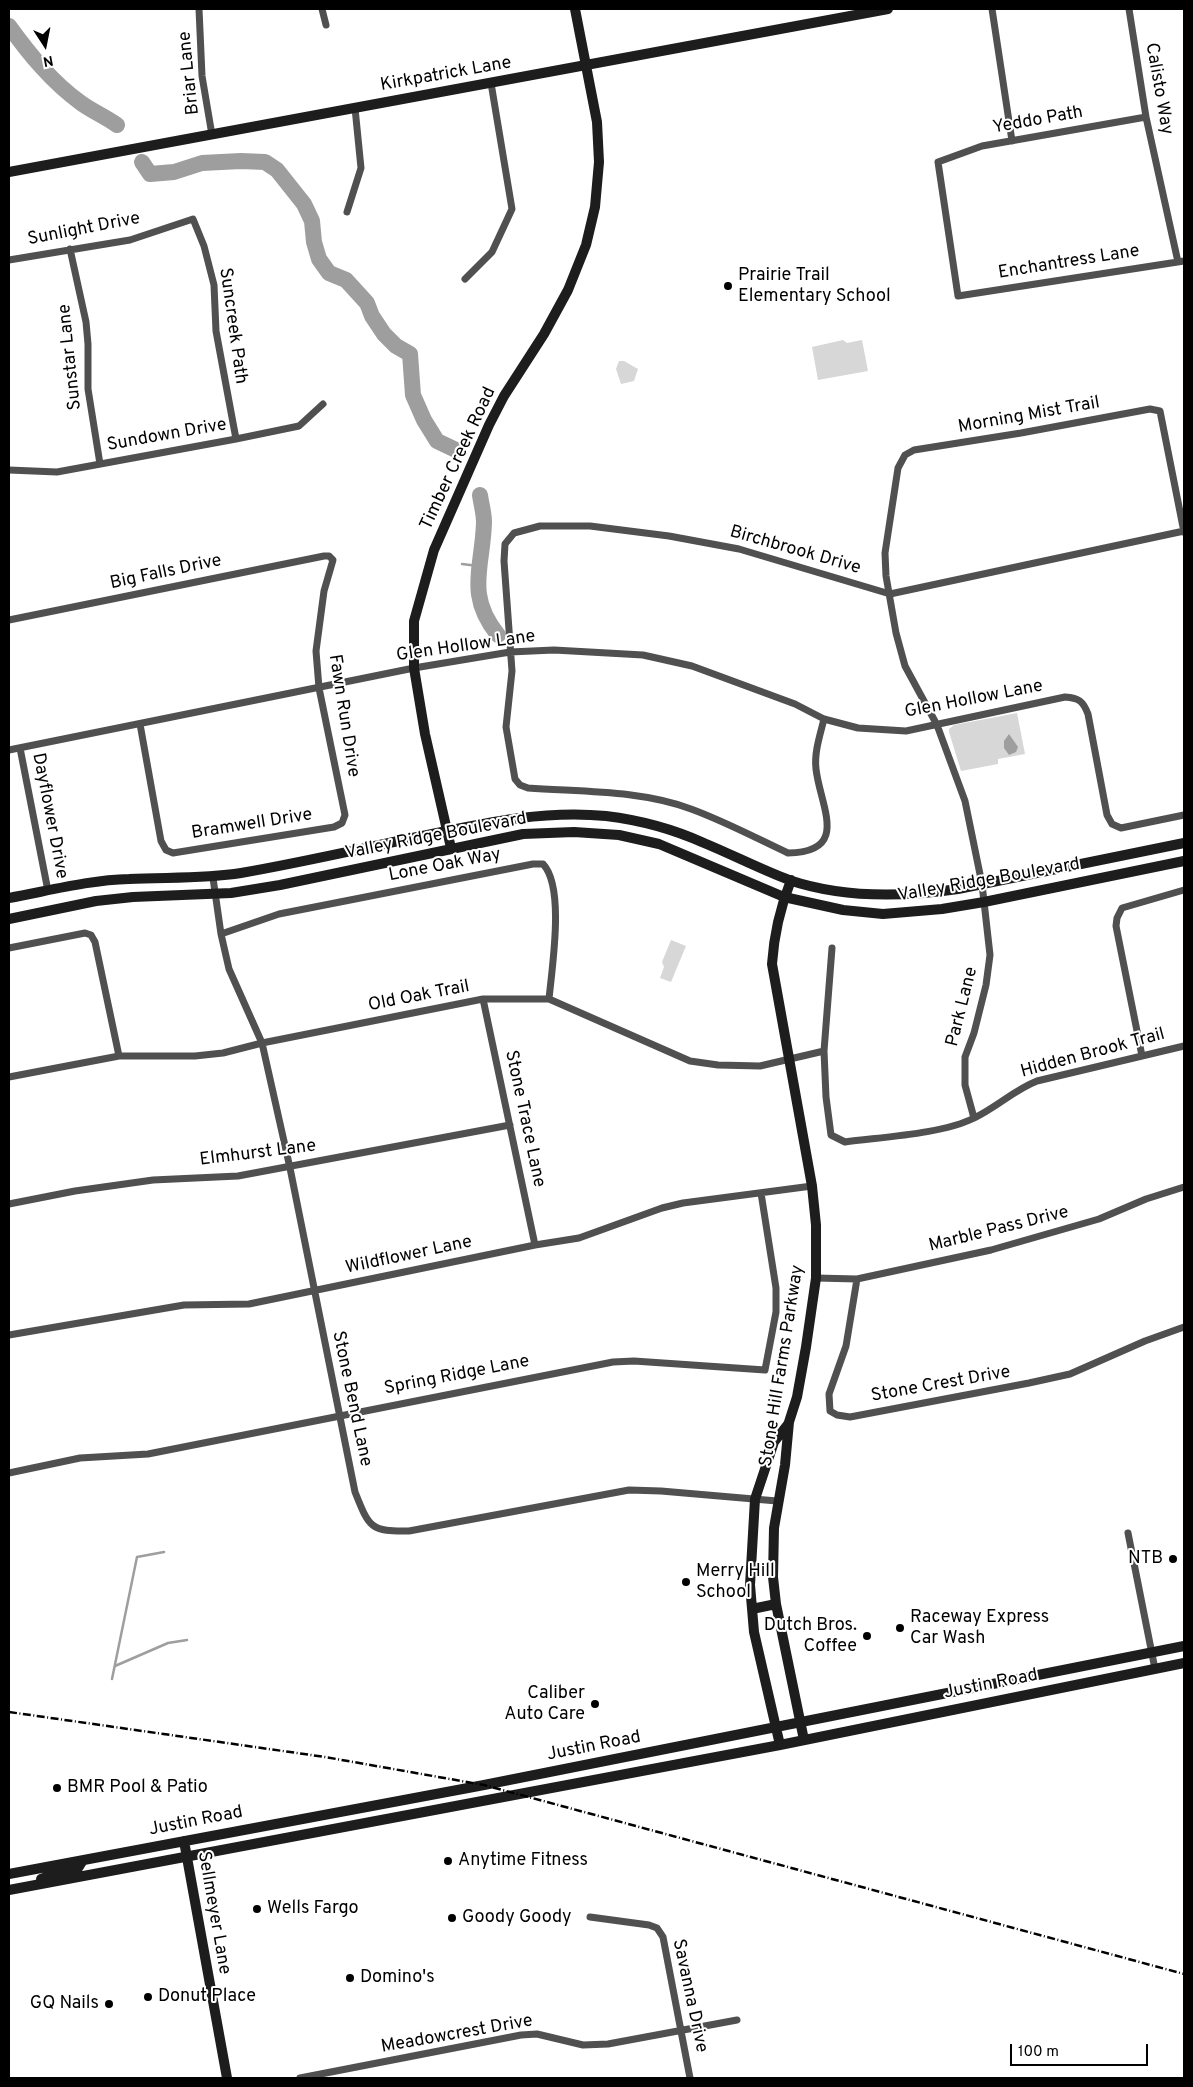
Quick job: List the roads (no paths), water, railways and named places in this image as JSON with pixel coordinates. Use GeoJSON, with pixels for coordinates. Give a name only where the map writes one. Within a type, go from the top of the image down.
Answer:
{"type":"FeatureCollection","features":[{"type":"Feature","properties":{"kind":"main road","name":"Timber Creek Road"},"geometry":{"type":"LineString","coordinates":[[451,848],[426,734],[414,668],[414,621],[434,550],[496,410],[544,334],[568,290],[586,245],[595,207],[599,162],[597,122],[575,9]]}},
{"type":"Feature","properties":{"kind":"main road","name":"Kirkpatrick Lane"},"geometry":{"type":"LineString","coordinates":[[9,172],[888,9]]}},
{"type":"Feature","properties":{"kind":"main road","name":"Valley Ridge Boulevard"},"geometry":{"type":"LineString","coordinates":[[9,898],[91,882],[128,879],[213,878],[501,820],[561,814],[605,816],[639,822],[671,830],[791,880],[834,890],[884,894],[930,893],[1184,843]]}},
{"type":"Feature","properties":{"kind":"main road","name":"Valley Ridge Boulevard"},"geometry":{"type":"LineString","coordinates":[[9,919],[96,901],[133,897],[215,895],[280,885],[524,834],[574,832],[620,835],[659,844],[784,897],[843,910],[883,914],[942,909],[984,902],[1184,861]]}},
{"type":"Feature","properties":{"kind":"main road","name":"Stone Hill Farms Parkway"},"geometry":{"type":"LineString","coordinates":[[791,880],[784,897],[774,938],[772,964],[812,1186],[816,1225],[816,1278],[797,1397],[790,1422],[774,1528],[776,1604],[804,1740]]}},
{"type":"Feature","properties":{"kind":"main road"},"geometry":{"type":"LineString","coordinates":[[780,1745],[754,1632],[750,1585],[755,1499],[774,1442],[790,1422]]}},
{"type":"Feature","properties":{"kind":"main road"},"geometry":{"type":"LineString","coordinates":[[752,1609],[776,1604]]}},
{"type":"Feature","properties":{"kind":"main road","name":"Justin Road"},"geometry":{"type":"LineString","coordinates":[[9,1874],[800,1724],[1184,1646]]}},
{"type":"Feature","properties":{"kind":"main road","name":"Justin Road"},"geometry":{"type":"LineString","coordinates":[[9,1890],[780,1745],[1184,1663]]}},
{"type":"Feature","properties":{"kind":"main road"},"geometry":{"type":"LineString","coordinates":[[984,1687],[987,1702]]}},
{"type":"Feature","properties":{"kind":"main road","name":"Sellmeyer Lane"},"geometry":{"type":"LineString","coordinates":[[184,1841],[226,2078]]}},
{"type":"Feature","properties":{"kind":"main road"},"geometry":{"type":"LineString","coordinates":[[22,1887],[63,1871],[78,1868],[83,1860]]}},
{"type":"Feature","properties":{"kind":"street","name":"Briar Lane"},"geometry":{"type":"LineString","coordinates":[[199,9],[202,76],[212,135]]}},
{"type":"Feature","properties":{"kind":"street"},"geometry":{"type":"LineString","coordinates":[[322,9],[326,25]]}},
{"type":"Feature","properties":{"kind":"street"},"geometry":{"type":"LineString","coordinates":[[992,9],[1012,141]]}},
{"type":"Feature","properties":{"kind":"street","name":"Calisto Way"},"geometry":{"type":"LineString","coordinates":[[1129,9],[1146,117],[1181,261]]}},
{"type":"Feature","properties":{"kind":"street"},"geometry":{"type":"LineString","coordinates":[[466,279],[492,252],[512,209],[491,83]]}},
{"type":"Feature","properties":{"kind":"street"},"geometry":{"type":"LineString","coordinates":[[348,212],[361,168],[355,108]]}},
{"type":"Feature","properties":{"kind":"street","name":"Yeddo Path"},"geometry":{"type":"LineString","coordinates":[[958,296],[938,162],[982,146],[1146,117]]}},
{"type":"Feature","properties":{"kind":"street","name":"Sunlight Drive"},"geometry":{"type":"LineString","coordinates":[[9,260],[130,240],[193,219]]}},
{"type":"Feature","properties":{"kind":"street","name":"Suncreek Path"},"geometry":{"type":"LineString","coordinates":[[193,219],[204,246],[214,285],[216,331],[236,439]]}},
{"type":"Feature","properties":{"kind":"street","name":"Sunstar Lane"},"geometry":{"type":"LineString","coordinates":[[70,249],[86,322],[88,389],[100,464]]}},
{"type":"Feature","properties":{"kind":"street","name":"Enchantress Lane"},"geometry":{"type":"LineString","coordinates":[[958,296],[1181,261]]}},
{"type":"Feature","properties":{"kind":"street","name":"Sundown Drive"},"geometry":{"type":"LineString","coordinates":[[9,470],[57,472],[299,426],[323,404]]}},
{"type":"Feature","properties":{"kind":"street","name":"Morning Mist Trail"},"geometry":{"type":"LineString","coordinates":[[905,455],[914,450],[1021,433],[1150,409],[1160,412],[1184,532]]}},
{"type":"Feature","properties":{"kind":"street","name":"Park Lane"},"geometry":{"type":"LineString","coordinates":[[905,455],[898,468],[885,553],[886,576],[896,633],[905,666],[937,725],[965,801],[982,884],[990,955],[986,985],[974,1033],[965,1057],[965,1085],[974,1118]]}},
{"type":"Feature","properties":{"kind":"street","name":"Birchbrook Drive"},"geometry":{"type":"LineString","coordinates":[[824,720],[817,749],[816,768],[827,814],[826,836],[816,849],[802,853],[788,853],[690,808],[637,797],[528,788],[520,785],[513,774],[506,727],[512,671],[504,561],[505,544],[514,533],[540,526],[590,526],[669,536],[739,549],[890,594],[1184,532]]}},
{"type":"Feature","properties":{"kind":"street","name":"Big Falls Drive"},"geometry":{"type":"LineString","coordinates":[[9,620],[329,556]]}},
{"type":"Feature","properties":{"kind":"street","name":"Fawn Run Drive"},"geometry":{"type":"LineString","coordinates":[[329,556],[333,563],[324,591],[316,651],[319,688],[345,815],[342,823]]}},
{"type":"Feature","properties":{"kind":"street","name":"Glen Hollow Lane"},"geometry":{"type":"LineString","coordinates":[[9,750],[414,668],[510,652],[554,650],[643,655],[692,666],[795,704],[824,720],[858,728],[906,731],[1065,697],[1078,698],[1088,714],[1107,815],[1112,824],[1121,828],[1184,815]]}},
{"type":"Feature","properties":{"kind":"street","name":"Bramwell Drive"},"geometry":{"type":"LineString","coordinates":[[140,724],[161,841],[166,850],[174,853],[334,827],[342,823]]}},
{"type":"Feature","properties":{"kind":"street","name":"Dayflower Drive"},"geometry":{"type":"LineString","coordinates":[[20,748],[48,891]]}},
{"type":"Feature","properties":{"kind":"street","name":"Lone Oak Way"},"geometry":{"type":"LineString","coordinates":[[221,934],[279,914],[532,864],[543,864],[551,878],[557,928],[549,998]]}},
{"type":"Feature","properties":{"kind":"street","name":"Stone Bend Lane"},"geometry":{"type":"LineString","coordinates":[[213,878],[221,934],[233,982],[262,1044],[290,1168],[338,1415],[355,1492],[367,1520],[375,1528],[384,1531],[409,1531],[629,1490],[777,1501]]}},
{"type":"Feature","properties":{"kind":"street"},"geometry":{"type":"LineString","coordinates":[[1142,1056],[1116,926],[1117,918],[1122,908],[1184,890]]}},
{"type":"Feature","properties":{"kind":"street"},"geometry":{"type":"LineString","coordinates":[[9,948],[85,933],[91,935],[95,942],[119,1056]]}},
{"type":"Feature","properties":{"kind":"street"},"geometry":{"type":"LineString","coordinates":[[824,1051],[832,948]]}},
{"type":"Feature","properties":{"kind":"street","name":"Old Oak Trail"},"geometry":{"type":"LineString","coordinates":[[9,1077],[119,1056],[195,1056],[223,1053],[483,999],[549,998],[690,1061],[718,1066],[760,1066],[824,1051]]}},
{"type":"Feature","properties":{"kind":"street","name":"Stone Trace Lane"},"geometry":{"type":"LineString","coordinates":[[483,999],[534,1245]]}},
{"type":"Feature","properties":{"kind":"street","name":"Hidden Brook Trail"},"geometry":{"type":"LineString","coordinates":[[824,1051],[826,1097],[831,1135],[846,1142],[951,1126],[974,1118],[1022,1087],[1037,1081],[1184,1046]]}},
{"type":"Feature","properties":{"kind":"street","name":"Elmhurst Lane"},"geometry":{"type":"LineString","coordinates":[[9,1204],[75,1191],[153,1180],[238,1176],[290,1168],[510,1125]]}},
{"type":"Feature","properties":{"kind":"street","name":"Wildflower Lane"},"geometry":{"type":"LineString","coordinates":[[9,1335],[163,1307],[207,1303],[227,1305],[250,1304],[534,1245],[579,1238],[662,1208],[682,1203],[812,1186]]}},
{"type":"Feature","properties":{"kind":"street","name":"Marble Pass Drive"},"geometry":{"type":"LineString","coordinates":[[816,1278],[857,1279],[991,1250],[1099,1219],[1146,1198],[1184,1187]]}},
{"type":"Feature","properties":{"kind":"street","name":"Spring Ridge Lane"},"geometry":{"type":"LineString","coordinates":[[9,1473],[80,1458],[148,1454],[613,1362],[634,1361],[765,1370],[776,1312],[776,1288],[761,1193]]}},
{"type":"Feature","properties":{"kind":"street","name":"Stone Crest Drive"},"geometry":{"type":"LineString","coordinates":[[857,1279],[846,1346],[829,1394],[830,1411],[837,1415],[850,1417],[1029,1384],[1070,1374],[1145,1341],[1184,1327]]}},
{"type":"Feature","properties":{"kind":"street"},"geometry":{"type":"LineString","coordinates":[[1128,1533],[1155,1669]]}},
{"type":"Feature","properties":{"kind":"street","name":"Savanna Drive"},"geometry":{"type":"LineString","coordinates":[[590,1917],[649,1925],[657,1928],[663,1937],[690,2078]]}},
{"type":"Feature","properties":{"kind":"street","name":"Meadowcrest Drive"},"geometry":{"type":"LineString","coordinates":[[300,2078],[521,2036],[537,2034],[584,2045],[608,2044],[737,2020]]}},
{"type":"Feature","properties":{"kind":"waterway"},"geometry":{"type":"LineString","coordinates":[[9,26],[33,58],[60,86],[81,103],[117,125]]}},
{"type":"Feature","properties":{"kind":"waterway"},"geometry":{"type":"LineString","coordinates":[[142,162],[150,174],[174,172],[202,163],[241,161],[265,162],[277,170],[304,204],[312,221],[314,242],[319,259],[329,273],[346,280],[367,303],[372,316],[384,334],[396,346],[410,354],[413,395],[424,420],[437,441],[456,450]]}},
{"type":"Feature","properties":{"kind":"waterway"},"geometry":{"type":"LineString","coordinates":[[480,495],[484,522],[478,580],[479,593],[488,620],[498,635]]}},
{"type":"Feature","properties":{"kind":"waterway"},"geometry":{"type":"LineString","coordinates":[[462,564],[478,566]]}},
{"type":"Feature","properties":{"kind":"waterway"},"geometry":{"type":"LineString","coordinates":[[112,1679],[137,1557],[164,1552]]}},
{"type":"Feature","properties":{"kind":"waterway"},"geometry":{"type":"LineString","coordinates":[[115,1666],[168,1643],[187,1640]]}},
{"type":"Feature","properties":{"kind":"railway"},"geometry":{"type":"LineString","coordinates":[[9,1712],[325,1757],[484,1785],[1184,1974]]}},
{"type":"Feature","properties":{"kind":"place","name":"Prairie Trail Elementary School"},"geometry":{"type":"Point","coordinates":[728,286]}},
{"type":"Feature","properties":{"kind":"place","name":"NTB"},"geometry":{"type":"Point","coordinates":[1173,1559]}},
{"type":"Feature","properties":{"kind":"place","name":"Merry Hill School"},"geometry":{"type":"Point","coordinates":[686,1582]}},
{"type":"Feature","properties":{"kind":"place","name":"Raceway Express Car Wash"},"geometry":{"type":"Point","coordinates":[900,1628]}},
{"type":"Feature","properties":{"kind":"place","name":"Dutch Bros. Coffee"},"geometry":{"type":"Point","coordinates":[867,1636]}},
{"type":"Feature","properties":{"kind":"place","name":"Caliber Auto Care"},"geometry":{"type":"Point","coordinates":[595,1704]}},
{"type":"Feature","properties":{"kind":"place","name":"BMR Pool & Patio"},"geometry":{"type":"Point","coordinates":[57,1788]}},
{"type":"Feature","properties":{"kind":"place","name":"Anytime Fitness"},"geometry":{"type":"Point","coordinates":[448,1861]}},
{"type":"Feature","properties":{"kind":"place","name":"Wells Fargo"},"geometry":{"type":"Point","coordinates":[257,1909]}},
{"type":"Feature","properties":{"kind":"place","name":"Goody Goody"},"geometry":{"type":"Point","coordinates":[452,1918]}},
{"type":"Feature","properties":{"kind":"place","name":"Domino's"},"geometry":{"type":"Point","coordinates":[350,1978]}},
{"type":"Feature","properties":{"kind":"place","name":"Donut Place"},"geometry":{"type":"Point","coordinates":[148,1997]}},
{"type":"Feature","properties":{"kind":"place","name":"GQ Nails"},"geometry":{"type":"Point","coordinates":[109,2004]}}]}
